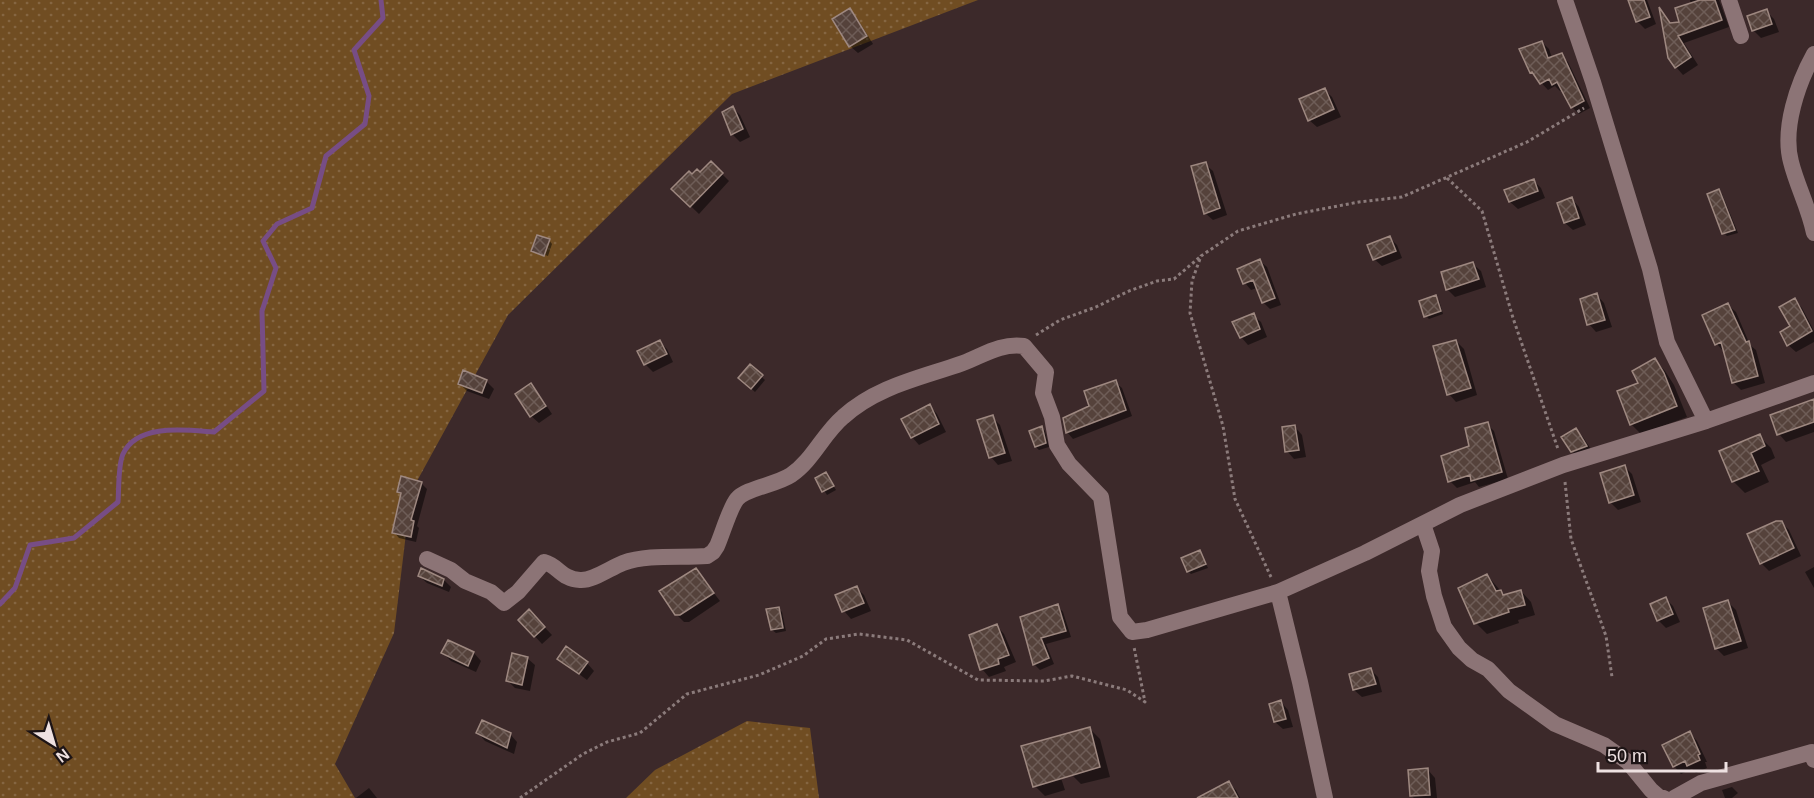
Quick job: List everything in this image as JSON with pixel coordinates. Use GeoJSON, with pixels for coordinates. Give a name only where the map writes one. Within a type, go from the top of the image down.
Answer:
{"type":"FeatureCollection","features":[{"type":"Feature","properties":{"kind":"street"},"geometry":{"type":"LineString","coordinates":[[1565,0],[1599,100],[1650,269],[1667,342],[1706,421]]}},
{"type":"Feature","properties":{"kind":"street"},"geometry":{"type":"LineString","coordinates":[[1729,0],[1741,36]]}},
{"type":"Feature","properties":{"kind":"street"},"geometry":{"type":"LineString","coordinates":[[1814,54],[1803,74],[1790,117],[1790,159],[1800,194],[1810,214],[1814,233]]}},
{"type":"Feature","properties":{"kind":"street"},"geometry":{"type":"LineString","coordinates":[[427,559],[451,570],[465,581],[490,592],[504,603],[518,592],[544,562],[553,565],[559,573],[569,579],[584,581],[633,560],[706,556],[717,546],[737,499],[792,475],[818,449],[841,418],[874,395],[899,383],[964,362],[999,347],[1024,346],[1046,372],[1043,393],[1052,417],[1058,445],[1069,464],[1101,497],[1120,618],[1132,632],[1147,630],[1278,592],[1365,554],[1460,505],[1563,465],[1706,421],[1814,383]]}},
{"type":"Feature","properties":{"kind":"street"},"geometry":{"type":"LineString","coordinates":[[1423,524],[1432,551],[1430,571],[1434,596],[1444,627],[1459,648],[1472,660],[1488,669],[1509,691],[1555,724],[1604,745],[1628,762],[1651,790],[1664,798]]}},
{"type":"Feature","properties":{"kind":"street"},"geometry":{"type":"LineString","coordinates":[[1278,592],[1325,798]]}},
{"type":"Feature","properties":{"kind":"street"},"geometry":{"type":"LineString","coordinates":[[1674,798],[1701,783],[1812,752],[1814,760]]}},
{"type":"Feature","properties":{"kind":"path"},"geometry":{"type":"LineString","coordinates":[[1024,346],[1043,329],[1060,320],[1148,284],[1174,279],[1201,256],[1238,231],[1296,214],[1402,196],[1527,142],[1599,100]]}},
{"type":"Feature","properties":{"kind":"path"},"geometry":{"type":"LineString","coordinates":[[1447,178],[1482,211],[1512,318],[1563,465],[1571,539],[1606,636],[1612,677]]}},
{"type":"Feature","properties":{"kind":"path"},"geometry":{"type":"LineString","coordinates":[[1201,256],[1192,281],[1190,313],[1223,426],[1235,500],[1278,592]]}},
{"type":"Feature","properties":{"kind":"path"},"geometry":{"type":"LineString","coordinates":[[520,798],[583,754],[607,742],[639,733],[687,694],[759,675],[803,656],[826,639],[859,634],[907,640],[978,680],[1044,681],[1072,676],[1127,690],[1145,702],[1132,632]]}},
{"type":"Feature","properties":{"kind":"shaded area"},"geometry":{"type":"Polygon","coordinates":[[[0,0],[978,0],[732,94],[508,315],[411,492],[394,633],[335,764],[355,798],[0,798],[0,0]]]}},
{"type":"Feature","properties":{"kind":"shaded area"},"geometry":{"type":"Polygon","coordinates":[[[747,721],[810,728],[819,798],[626,798],[655,770],[747,721]]]}},
{"type":"Feature","properties":{"kind":"building"},"geometry":{"type":"Polygon","coordinates":[[[1628,0],[1644,0],[1650,17],[1636,22],[1628,0]]]}},
{"type":"Feature","properties":{"kind":"building"},"geometry":{"type":"Polygon","coordinates":[[[1700,0],[1715,0],[1722,20],[1678,36],[1691,57],[1675,68],[1668,58],[1659,7],[1670,23],[1679,22],[1675,8],[1700,0]]]}},
{"type":"Feature","properties":{"kind":"building"},"geometry":{"type":"Polygon","coordinates":[[[850,8],[867,36],[849,47],[832,19],[850,8]]]}},
{"type":"Feature","properties":{"kind":"building"},"geometry":{"type":"Polygon","coordinates":[[[1767,9],[1772,24],[1752,31],[1747,16],[1767,9]]]}},
{"type":"Feature","properties":{"kind":"building"},"geometry":{"type":"Polygon","coordinates":[[[1542,41],[1548,58],[1562,53],[1584,101],[1571,108],[1557,82],[1552,85],[1549,79],[1540,84],[1532,72],[1530,73],[1519,49],[1542,41]]]}},
{"type":"Feature","properties":{"kind":"building"},"geometry":{"type":"Polygon","coordinates":[[[1325,88],[1334,109],[1308,121],[1299,99],[1325,88]]]}},
{"type":"Feature","properties":{"kind":"building"},"geometry":{"type":"Polygon","coordinates":[[[733,106],[743,129],[731,135],[722,112],[733,106]]]}},
{"type":"Feature","properties":{"kind":"building"},"geometry":{"type":"Polygon","coordinates":[[[711,161],[723,173],[690,207],[671,189],[689,171],[692,174],[697,169],[700,172],[711,161]]]}},
{"type":"Feature","properties":{"kind":"building"},"geometry":{"type":"Polygon","coordinates":[[[1206,162],[1220,208],[1204,214],[1191,166],[1206,162]]]}},
{"type":"Feature","properties":{"kind":"building"},"geometry":{"type":"Polygon","coordinates":[[[1534,179],[1538,191],[1509,202],[1504,190],[1534,179]]]}},
{"type":"Feature","properties":{"kind":"building"},"geometry":{"type":"Polygon","coordinates":[[[1719,189],[1735,230],[1722,234],[1707,194],[1719,189]]]}},
{"type":"Feature","properties":{"kind":"building"},"geometry":{"type":"Polygon","coordinates":[[[1572,197],[1579,218],[1564,223],[1557,203],[1572,197]]]}},
{"type":"Feature","properties":{"kind":"building"},"geometry":{"type":"Polygon","coordinates":[[[537,235],[550,239],[544,256],[531,251],[537,235]]]}},
{"type":"Feature","properties":{"kind":"building"},"geometry":{"type":"Polygon","coordinates":[[[1390,236],[1396,251],[1373,260],[1367,245],[1390,236]]]}},
{"type":"Feature","properties":{"kind":"building"},"geometry":{"type":"Polygon","coordinates":[[[1260,259],[1275,298],[1262,303],[1253,280],[1243,284],[1237,269],[1260,259]]]}},
{"type":"Feature","properties":{"kind":"building"},"geometry":{"type":"Polygon","coordinates":[[[1473,262],[1479,279],[1446,290],[1441,272],[1473,262]]]}},
{"type":"Feature","properties":{"kind":"building"},"geometry":{"type":"Polygon","coordinates":[[[1597,293],[1605,320],[1587,325],[1580,299],[1597,293]]]}},
{"type":"Feature","properties":{"kind":"building"},"geometry":{"type":"Polygon","coordinates":[[[1436,295],[1441,311],[1424,317],[1419,301],[1436,295]]]}},
{"type":"Feature","properties":{"kind":"building"},"geometry":{"type":"Polygon","coordinates":[[[1795,298],[1812,331],[1787,346],[1780,332],[1790,326],[1779,307],[1795,298]]]}},
{"type":"Feature","properties":{"kind":"building"},"geometry":{"type":"Polygon","coordinates":[[[1728,303],[1746,342],[1749,341],[1758,376],[1732,383],[1721,342],[1715,345],[1702,315],[1728,303]]]}},
{"type":"Feature","properties":{"kind":"building"},"geometry":{"type":"Polygon","coordinates":[[[1254,313],[1260,329],[1240,338],[1232,322],[1254,313]]]}},
{"type":"Feature","properties":{"kind":"building"},"geometry":{"type":"Polygon","coordinates":[[[660,340],[667,354],[644,365],[637,351],[660,340]]]}},
{"type":"Feature","properties":{"kind":"building"},"geometry":{"type":"Polygon","coordinates":[[[1456,340],[1471,388],[1447,395],[1433,346],[1456,340]]]}},
{"type":"Feature","properties":{"kind":"building"},"geometry":{"type":"Polygon","coordinates":[[[1655,358],[1664,373],[1677,406],[1630,425],[1617,391],[1638,383],[1632,371],[1655,358]]]}},
{"type":"Feature","properties":{"kind":"building"},"geometry":{"type":"Polygon","coordinates":[[[750,364],[763,375],[751,389],[738,378],[750,364]]]}},
{"type":"Feature","properties":{"kind":"building"},"geometry":{"type":"Polygon","coordinates":[[[463,370],[487,380],[482,393],[458,384],[463,370]]]}},
{"type":"Feature","properties":{"kind":"building"},"geometry":{"type":"Polygon","coordinates":[[[1116,380],[1126,410],[1066,433],[1063,418],[1089,406],[1084,391],[1116,380]]]}},
{"type":"Feature","properties":{"kind":"building"},"geometry":{"type":"Polygon","coordinates":[[[531,383],[546,406],[530,417],[515,394],[531,383]]]}},
{"type":"Feature","properties":{"kind":"building"},"geometry":{"type":"Polygon","coordinates":[[[1814,399],[1814,422],[1777,435],[1770,415],[1814,399]]]}},
{"type":"Feature","properties":{"kind":"building"},"geometry":{"type":"Polygon","coordinates":[[[930,404],[939,424],[911,438],[901,419],[930,404]]]}},
{"type":"Feature","properties":{"kind":"building"},"geometry":{"type":"Polygon","coordinates":[[[993,415],[1005,453],[989,458],[977,420],[993,415]]]}},
{"type":"Feature","properties":{"kind":"building"},"geometry":{"type":"Polygon","coordinates":[[[1488,422],[1502,472],[1471,481],[1470,475],[1448,482],[1441,456],[1469,446],[1465,428],[1488,422]]]}},
{"type":"Feature","properties":{"kind":"building"},"geometry":{"type":"Polygon","coordinates":[[[1295,425],[1299,450],[1285,452],[1282,427],[1295,425]]]}},
{"type":"Feature","properties":{"kind":"building"},"geometry":{"type":"Polygon","coordinates":[[[1042,426],[1046,443],[1035,447],[1029,431],[1042,426]]]}},
{"type":"Feature","properties":{"kind":"building"},"geometry":{"type":"Polygon","coordinates":[[[1576,428],[1587,446],[1571,452],[1561,437],[1576,428]]]}},
{"type":"Feature","properties":{"kind":"building"},"geometry":{"type":"Polygon","coordinates":[[[1760,434],[1765,446],[1751,453],[1759,471],[1732,482],[1719,451],[1760,434]]]}},
{"type":"Feature","properties":{"kind":"building"},"geometry":{"type":"Polygon","coordinates":[[[1625,465],[1634,495],[1609,503],[1600,473],[1625,465]]]}},
{"type":"Feature","properties":{"kind":"building"},"geometry":{"type":"Polygon","coordinates":[[[826,472],[834,486],[822,492],[815,478],[826,472]]]}},
{"type":"Feature","properties":{"kind":"building"},"geometry":{"type":"Polygon","coordinates":[[[401,476],[422,482],[411,520],[414,521],[411,537],[392,533],[401,493],[397,492],[401,476]]]}},
{"type":"Feature","properties":{"kind":"building"},"geometry":{"type":"Polygon","coordinates":[[[1776,521],[1782,521],[1794,548],[1760,564],[1747,534],[1776,521]]]}},
{"type":"Feature","properties":{"kind":"building"},"geometry":{"type":"Polygon","coordinates":[[[1200,550],[1206,564],[1187,572],[1181,558],[1200,550]]]}},
{"type":"Feature","properties":{"kind":"building"},"geometry":{"type":"Polygon","coordinates":[[[421,568],[444,579],[442,586],[418,576],[421,568]]]}},
{"type":"Feature","properties":{"kind":"building"},"geometry":{"type":"Polygon","coordinates":[[[696,568],[714,593],[680,615],[675,615],[659,591],[696,568]]]}},
{"type":"Feature","properties":{"kind":"building"},"geometry":{"type":"Polygon","coordinates":[[[1487,574],[1496,591],[1501,590],[1503,595],[1521,590],[1525,605],[1508,609],[1509,612],[1474,624],[1458,588],[1487,574]]]}},
{"type":"Feature","properties":{"kind":"building"},"geometry":{"type":"Polygon","coordinates":[[[857,586],[864,603],[842,612],[835,595],[857,586]]]}},
{"type":"Feature","properties":{"kind":"building"},"geometry":{"type":"Polygon","coordinates":[[[1666,597],[1673,614],[1657,621],[1650,604],[1666,597]]]}},
{"type":"Feature","properties":{"kind":"building"},"geometry":{"type":"Polygon","coordinates":[[[1728,600],[1741,641],[1715,649],[1703,608],[1728,600]]]}},
{"type":"Feature","properties":{"kind":"building"},"geometry":{"type":"Polygon","coordinates":[[[1058,604],[1066,631],[1041,638],[1049,658],[1033,665],[1020,617],[1058,604]]]}},
{"type":"Feature","properties":{"kind":"building"},"geometry":{"type":"Polygon","coordinates":[[[779,607],[783,628],[771,630],[766,609],[779,607]]]}},
{"type":"Feature","properties":{"kind":"building"},"geometry":{"type":"Polygon","coordinates":[[[529,609],[545,627],[534,637],[518,620],[529,609]]]}},
{"type":"Feature","properties":{"kind":"building"},"geometry":{"type":"Polygon","coordinates":[[[997,624],[1009,655],[998,659],[999,664],[980,670],[969,635],[997,624]]]}},
{"type":"Feature","properties":{"kind":"building"},"geometry":{"type":"Polygon","coordinates":[[[448,640],[474,652],[468,666],[441,653],[448,640]]]}},
{"type":"Feature","properties":{"kind":"building"},"geometry":{"type":"Polygon","coordinates":[[[566,646],[588,662],[579,674],[557,659],[566,646]]]}},
{"type":"Feature","properties":{"kind":"building"},"geometry":{"type":"Polygon","coordinates":[[[512,653],[528,657],[522,685],[506,681],[512,653]]]}},
{"type":"Feature","properties":{"kind":"building"},"geometry":{"type":"Polygon","coordinates":[[[1371,668],[1376,684],[1353,690],[1349,674],[1371,668]]]}},
{"type":"Feature","properties":{"kind":"building"},"geometry":{"type":"Polygon","coordinates":[[[1281,700],[1286,719],[1274,722],[1269,704],[1281,700]]]}},
{"type":"Feature","properties":{"kind":"building"},"geometry":{"type":"Polygon","coordinates":[[[482,720],[511,733],[507,748],[476,733],[482,720]]]}},
{"type":"Feature","properties":{"kind":"building"},"geometry":{"type":"Polygon","coordinates":[[[1090,727],[1100,767],[1033,787],[1021,746],[1090,727]]]}},
{"type":"Feature","properties":{"kind":"building"},"geometry":{"type":"Polygon","coordinates":[[[1690,731],[1700,754],[1698,755],[1700,760],[1687,766],[1685,761],[1673,767],[1662,745],[1690,731]]]}},
{"type":"Feature","properties":{"kind":"building"},"geometry":{"type":"Polygon","coordinates":[[[1428,768],[1430,795],[1410,796],[1408,770],[1428,768]]]}},
{"type":"Feature","properties":{"kind":"building"},"geometry":{"type":"Polygon","coordinates":[[[1229,781],[1238,798],[1197,798],[1229,781]]]}},
{"type":"Feature","properties":{"kind":"waterway"},"geometry":{"type":"LineString","coordinates":[[0,604],[15,588],[30,545],[74,538],[118,502],[121,459],[130,444],[139,437],[163,431],[214,432],[264,391],[262,311],[276,268],[263,241],[277,224],[312,208],[326,156],[365,124],[369,96],[354,50],[383,18],[381,0]]}}]}
